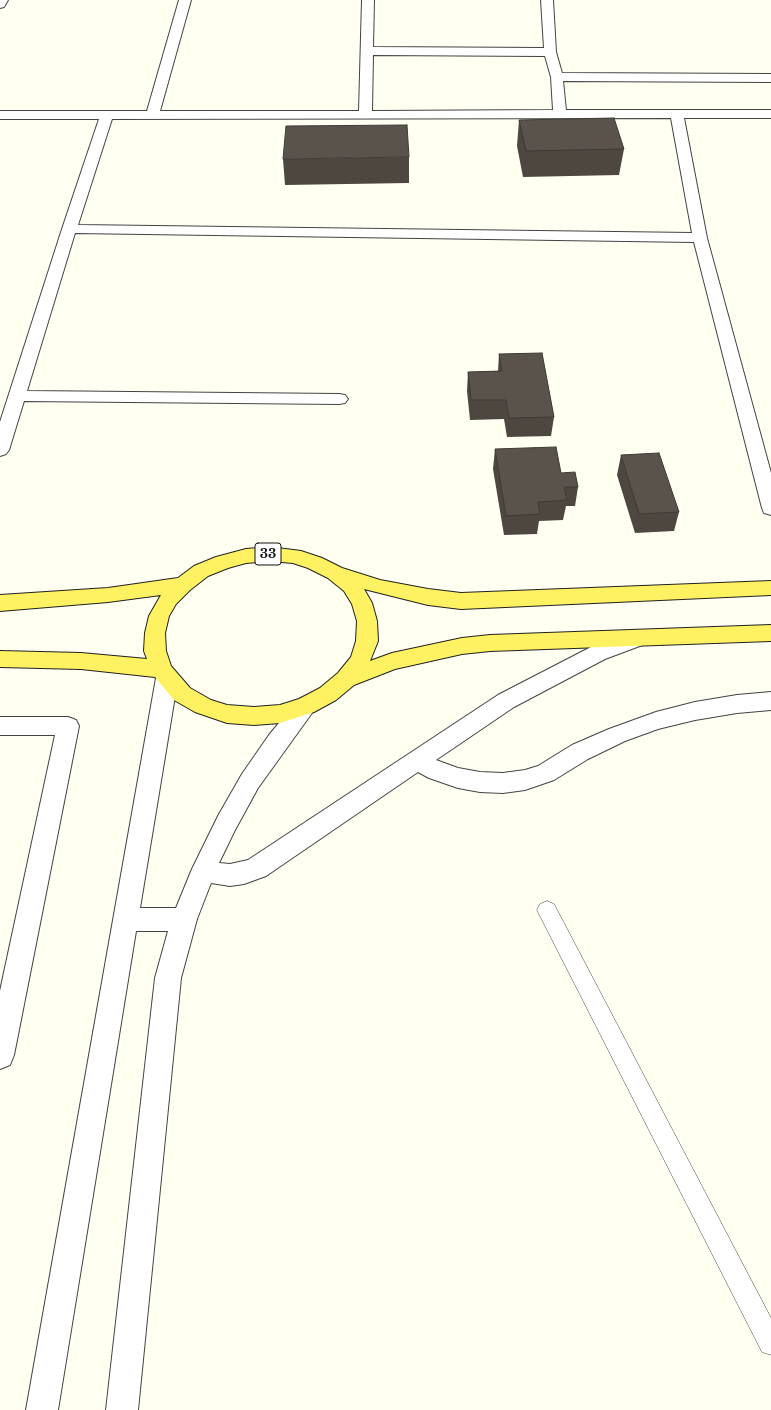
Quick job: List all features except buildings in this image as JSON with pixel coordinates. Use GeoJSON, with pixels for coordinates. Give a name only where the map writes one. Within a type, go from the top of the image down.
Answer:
{"type":"FeatureCollection","features":[{"type":"Feature","properties":{"kind":"main road","name":"33"},"geometry":{"type":"LineString","coordinates":[[270,554],[294,556],[316,562],[335,573],[351,586],[362,603],[367,621],[367,641],[360,660],[346,678],[328,694],[306,706],[274,714],[254,716],[227,714],[203,706],[182,694],[164,674],[155,651],[155,634],[159,616],[169,599],[183,584],[201,571],[223,562],[246,556],[270,554]]}},
{"type":"Feature","properties":{"kind":"main road","name":"33"},"geometry":{"type":"LineString","coordinates":[[335,573],[380,587],[428,597],[461,601],[771,588]]}},
{"type":"Feature","properties":{"kind":"main road","name":"33"},"geometry":{"type":"LineString","coordinates":[[0,603],[108,595],[183,584]]}},
{"type":"Feature","properties":{"kind":"main road","name":"33"},"geometry":{"type":"LineString","coordinates":[[346,678],[392,661],[462,646],[490,643],[771,633]]}},
{"type":"Feature","properties":{"kind":"main road"},"geometry":{"type":"LineString","coordinates":[[0,659],[81,661],[164,674]]}},
{"type":"Feature","properties":{"kind":"street"},"geometry":{"type":"LineString","coordinates":[[0,5],[2,0]]}},
{"type":"Feature","properties":{"kind":"street"},"geometry":{"type":"LineString","coordinates":[[152,115],[185,0]]}},
{"type":"Feature","properties":{"kind":"street"},"geometry":{"type":"LineString","coordinates":[[365,115],[368,0]]}},
{"type":"Feature","properties":{"kind":"street"},"geometry":{"type":"LineString","coordinates":[[547,0],[550,52],[557,78],[560,113]]}},
{"type":"Feature","properties":{"kind":"street"},"geometry":{"type":"LineString","coordinates":[[366,51],[550,52]]}},
{"type":"Feature","properties":{"kind":"street"},"geometry":{"type":"LineString","coordinates":[[557,78],[771,78]]}},
{"type":"Feature","properties":{"kind":"street"},"geometry":{"type":"LineString","coordinates":[[0,116],[560,113],[771,114]]}},
{"type":"Feature","properties":{"kind":"street"},"geometry":{"type":"LineString","coordinates":[[678,114],[700,238],[771,506]]}},
{"type":"Feature","properties":{"kind":"street"},"geometry":{"type":"LineString","coordinates":[[0,450],[69,229],[107,115]]}},
{"type":"Feature","properties":{"kind":"street"},"geometry":{"type":"LineString","coordinates":[[69,229],[700,238]]}},
{"type":"Feature","properties":{"kind":"street"},"geometry":{"type":"LineString","coordinates":[[17,396],[339,399]]}},
{"type":"Feature","properties":{"kind":"street"},"geometry":{"type":"LineString","coordinates":[[204,869],[216,874],[230,875],[244,873],[257,868],[506,701],[598,653],[638,638]]}},
{"type":"Feature","properties":{"kind":"street"},"geometry":{"type":"LineString","coordinates":[[42,1410],[125,920],[164,674]]}},
{"type":"Feature","properties":{"kind":"street"},"geometry":{"type":"LineString","coordinates":[[418,761],[437,771],[458,778],[480,782],[503,783],[525,780],[546,774],[580,752],[618,735],[656,721],[695,711],[737,704],[771,701]]}},
{"type":"Feature","properties":{"kind":"street"},"geometry":{"type":"LineString","coordinates":[[122,1410],[168,978],[184,919],[204,869],[226,823],[250,780],[306,706]]}},
{"type":"Feature","properties":{"kind":"street"},"geometry":{"type":"LineString","coordinates":[[0,726],[68,726],[7,985],[0,1055]]}},
{"type":"Feature","properties":{"kind":"street"},"geometry":{"type":"LineString","coordinates":[[125,920],[184,919]]}},
{"type":"Feature","properties":{"kind":"lane"},"geometry":{"type":"LineString","coordinates":[[547,910],[771,1342]]}}]}
